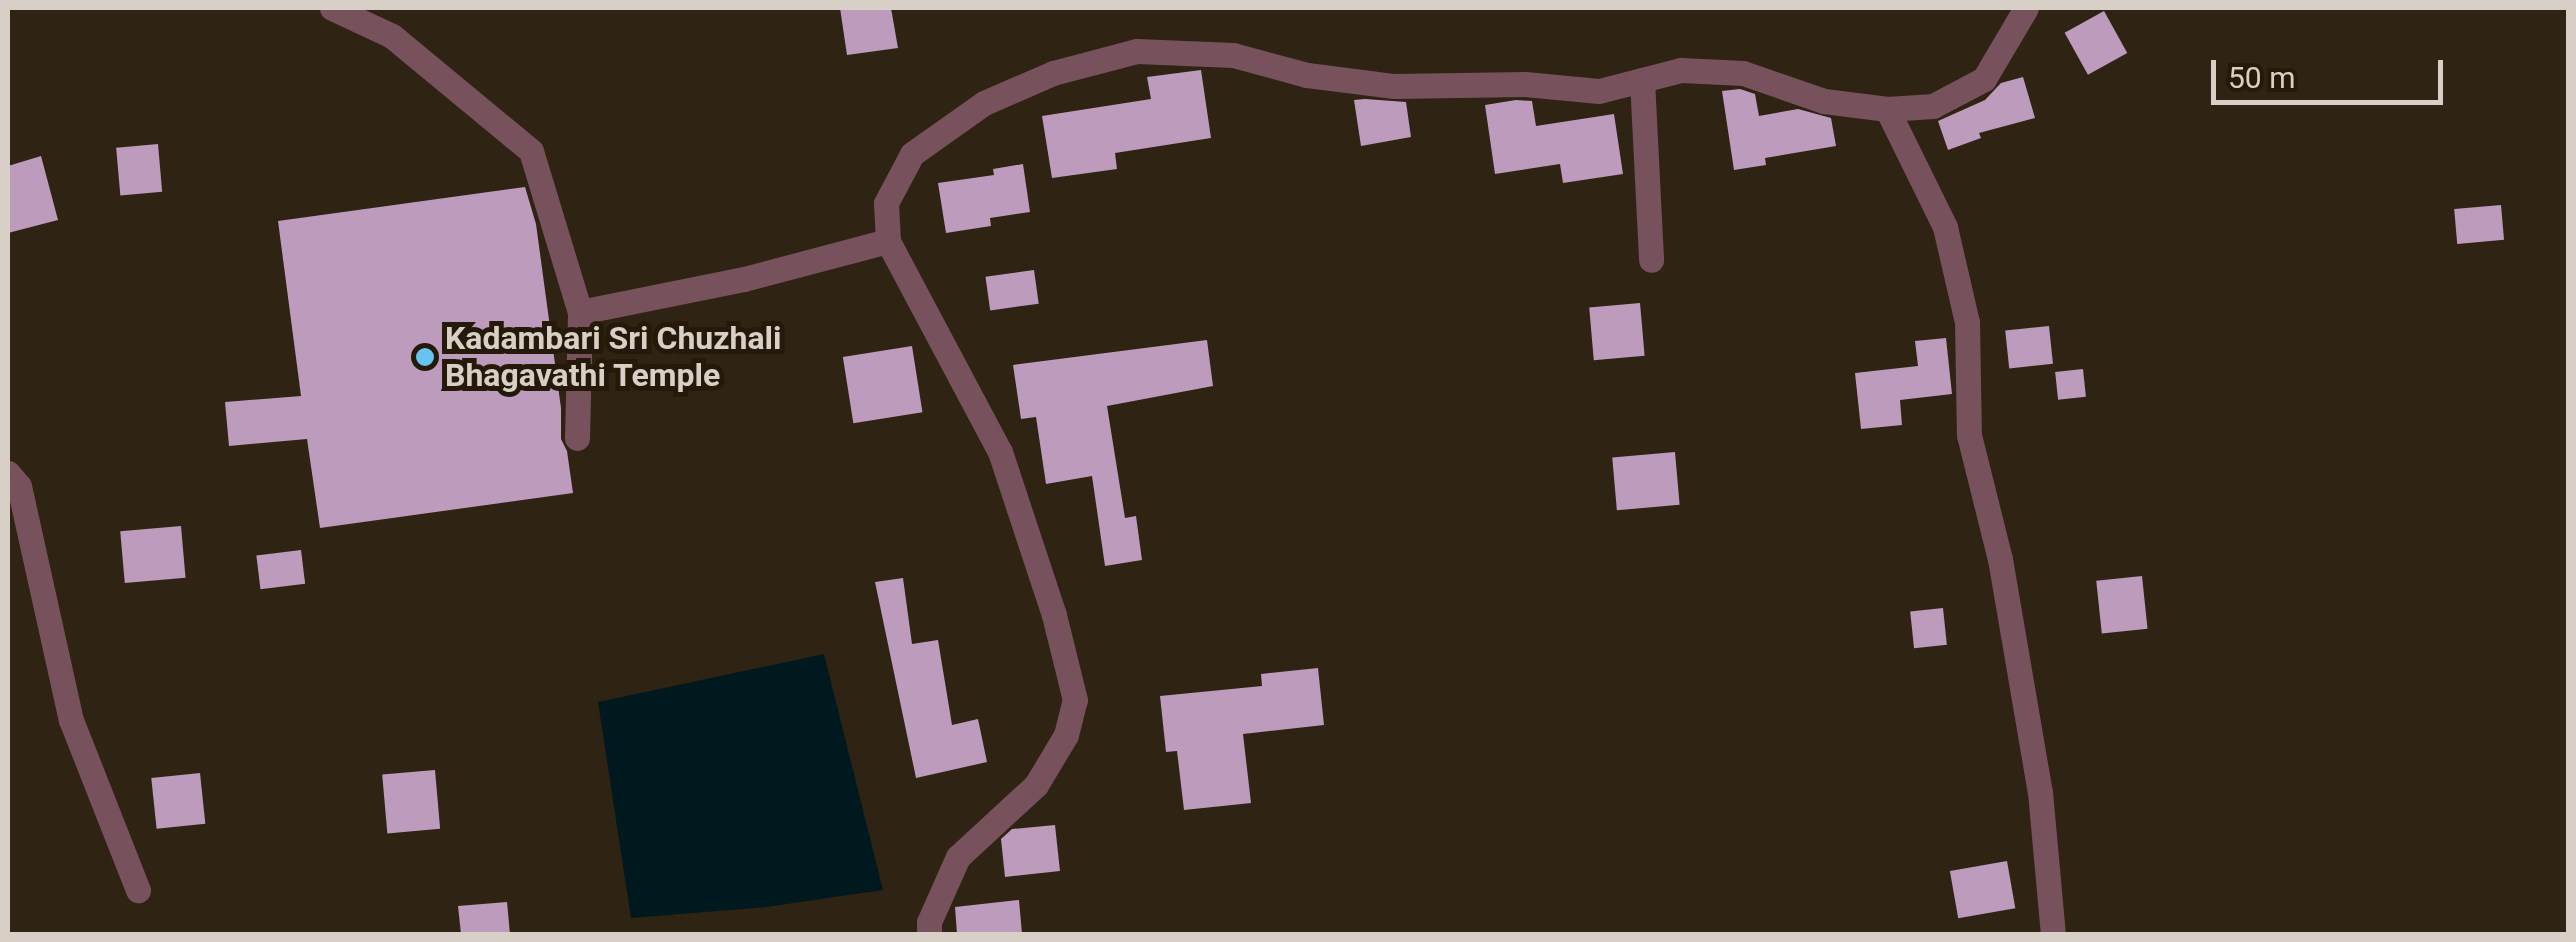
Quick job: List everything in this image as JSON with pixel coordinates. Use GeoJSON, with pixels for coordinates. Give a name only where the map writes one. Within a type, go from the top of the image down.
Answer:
{"type":"FeatureCollection","features":[{"type":"Feature","properties":{"kind":"street"},"geometry":{"type":"LineString","coordinates":[[332,8],[392,36],[531,151],[580,312],[577,438]]}},
{"type":"Feature","properties":{"kind":"street"},"geometry":{"type":"LineString","coordinates":[[929,934],[929,922],[958,857],[1036,785],[1066,735],[1074,700],[1054,615],[1000,452],[888,241],[886,202],[912,154],[984,103],[1052,73],[1137,51],[1232,55],[1306,76],[1394,86],[1525,84],[1599,91],[1681,70],[1744,73],[1824,101],[1887,109],[1933,106],[1984,79],[2026,8]]}},
{"type":"Feature","properties":{"kind":"street"},"geometry":{"type":"LineString","coordinates":[[1642,80],[1651,260]]}},
{"type":"Feature","properties":{"kind":"street"},"geometry":{"type":"LineString","coordinates":[[1887,109],[1946,227],[1967,322],[1969,435],[2000,559],[2040,792],[2054,934]]}},
{"type":"Feature","properties":{"kind":"street"},"geometry":{"type":"LineString","coordinates":[[580,312],[744,279],[888,241]]}},
{"type":"Feature","properties":{"kind":"street"},"geometry":{"type":"LineString","coordinates":[[8,472],[19,486],[71,720],[138,890]]}},
{"type":"Feature","properties":{"kind":"water"},"geometry":{"type":"Polygon","coordinates":[[[824,654],[883,890],[766,907],[631,918],[598,702],[824,654]]]}},
{"type":"Feature","properties":{"kind":"building"},"geometry":{"type":"Polygon","coordinates":[[[840,8],[891,8],[898,48],[847,55],[840,8]]]}},
{"type":"Feature","properties":{"kind":"building"},"geometry":{"type":"Polygon","coordinates":[[[2104,11],[2127,53],[2088,75],[2065,33],[2104,11]]]}},
{"type":"Feature","properties":{"kind":"building"},"geometry":{"type":"Polygon","coordinates":[[[1201,70],[1211,138],[1115,153],[1117,169],[1052,178],[1042,116],[1151,99],[1147,77],[1201,70]]]}},
{"type":"Feature","properties":{"kind":"building"},"geometry":{"type":"Polygon","coordinates":[[[2023,77],[2035,118],[1979,133],[1981,138],[1948,150],[1938,121],[1985,100],[2001,83],[2023,77]]]}},
{"type":"Feature","properties":{"kind":"building"},"geometry":{"type":"Polygon","coordinates":[[[1740,89],[1755,94],[1759,116],[1798,109],[1831,118],[1836,146],[1765,158],[1766,165],[1734,170],[1722,91],[1740,89]]]}},
{"type":"Feature","properties":{"kind":"building"},"geometry":{"type":"Polygon","coordinates":[[[1354,100],[1406,102],[1411,137],[1361,146],[1354,100]]]}},
{"type":"Feature","properties":{"kind":"building"},"geometry":{"type":"Polygon","coordinates":[[[1532,101],[1536,126],[1614,114],[1623,174],[1563,183],[1560,164],[1495,174],[1485,105],[1532,101]]]}},
{"type":"Feature","properties":{"kind":"building"},"geometry":{"type":"Polygon","coordinates":[[[158,144],[162,192],[120,195],[116,148],[158,144]]]}},
{"type":"Feature","properties":{"kind":"building"},"geometry":{"type":"Polygon","coordinates":[[[41,156],[58,220],[8,233],[8,166],[41,156]]]}},
{"type":"Feature","properties":{"kind":"building"},"geometry":{"type":"Polygon","coordinates":[[[1023,164],[1030,212],[990,218],[991,226],[946,233],[938,183],[994,175],[993,169],[1023,164]]]}},
{"type":"Feature","properties":{"kind":"building","name":"Kadambari Sri Chuzhali Bhagavathi Temple"},"geometry":{"type":"Polygon","coordinates":[[[525,187],[536,224],[561,408],[561,439],[567,451],[573,493],[320,528],[307,439],[229,446],[225,402],[301,396],[278,221],[525,187]]]}},
{"type":"Feature","properties":{"kind":"building"},"geometry":{"type":"Polygon","coordinates":[[[2501,205],[2504,240],[2457,244],[2454,209],[2501,205]]]}},
{"type":"Feature","properties":{"kind":"building"},"geometry":{"type":"Polygon","coordinates":[[[1034,270],[1039,304],[990,310],[985,277],[1034,270]]]}},
{"type":"Feature","properties":{"kind":"building"},"geometry":{"type":"Polygon","coordinates":[[[1640,303],[1645,356],[1594,360],[1589,307],[1640,303]]]}},
{"type":"Feature","properties":{"kind":"building"},"geometry":{"type":"Polygon","coordinates":[[[2049,326],[2053,364],[2009,368],[2005,331],[2049,326]]]}},
{"type":"Feature","properties":{"kind":"building"},"geometry":{"type":"Polygon","coordinates":[[[1946,338],[1952,394],[1900,400],[1902,425],[1861,429],[1855,373],[1918,366],[1915,341],[1946,338]]]}},
{"type":"Feature","properties":{"kind":"building"},"geometry":{"type":"Polygon","coordinates":[[[1207,340],[1213,386],[1107,406],[1125,518],[1136,516],[1142,560],[1105,566],[1092,476],[1046,484],[1036,417],[1021,419],[1013,365],[1207,340]]]}},
{"type":"Feature","properties":{"kind":"building"},"geometry":{"type":"Polygon","coordinates":[[[912,346],[922,412],[853,423],[843,357],[912,346]]]}},
{"type":"Feature","properties":{"kind":"building"},"geometry":{"type":"Polygon","coordinates":[[[2083,369],[2086,397],[2058,400],[2055,372],[2083,369]]]}},
{"type":"Feature","properties":{"kind":"building"},"geometry":{"type":"Polygon","coordinates":[[[1675,452],[1680,505],[1617,510],[1612,457],[1675,452]]]}},
{"type":"Feature","properties":{"kind":"building"},"geometry":{"type":"Polygon","coordinates":[[[181,526],[186,578],[125,583],[120,531],[181,526]]]}},
{"type":"Feature","properties":{"kind":"building"},"geometry":{"type":"Polygon","coordinates":[[[301,550],[305,584],[260,589],[256,555],[301,550]]]}},
{"type":"Feature","properties":{"kind":"building"},"geometry":{"type":"Polygon","coordinates":[[[2142,576],[2148,629],[2102,634],[2096,581],[2142,576]]]}},
{"type":"Feature","properties":{"kind":"building"},"geometry":{"type":"Polygon","coordinates":[[[903,578],[912,644],[938,640],[952,725],[978,719],[987,762],[916,778],[875,582],[903,578]]]}},
{"type":"Feature","properties":{"kind":"building"},"geometry":{"type":"Polygon","coordinates":[[[1943,608],[1947,645],[1914,648],[1910,611],[1943,608]]]}},
{"type":"Feature","properties":{"kind":"building"},"geometry":{"type":"Polygon","coordinates":[[[1318,668],[1324,725],[1243,734],[1251,803],[1184,810],[1177,751],[1166,752],[1160,696],[1262,686],[1261,674],[1318,668]]]}},
{"type":"Feature","properties":{"kind":"building"},"geometry":{"type":"Polygon","coordinates":[[[435,770],[440,829],[387,833],[382,775],[435,770]]]}},
{"type":"Feature","properties":{"kind":"building"},"geometry":{"type":"Polygon","coordinates":[[[200,773],[205,824],[157,829],[151,778],[200,773]]]}},
{"type":"Feature","properties":{"kind":"building"},"geometry":{"type":"Polygon","coordinates":[[[1055,825],[1060,871],[1005,877],[1001,839],[1012,829],[1055,825]]]}},
{"type":"Feature","properties":{"kind":"building"},"geometry":{"type":"Polygon","coordinates":[[[2007,861],[2015,908],[1958,918],[1950,871],[2007,861]]]}},
{"type":"Feature","properties":{"kind":"building"},"geometry":{"type":"Polygon","coordinates":[[[1019,900],[1022,934],[957,934],[955,907],[1019,900]]]}},
{"type":"Feature","properties":{"kind":"building"},"geometry":{"type":"Polygon","coordinates":[[[507,902],[510,934],[461,934],[458,906],[507,902]]]}},
{"type":"Feature","properties":{"kind":"place","name":"Kadambari Sri Chuzhali Bhagavathi Temple"},"geometry":{"type":"Point","coordinates":[425,357]}}]}
